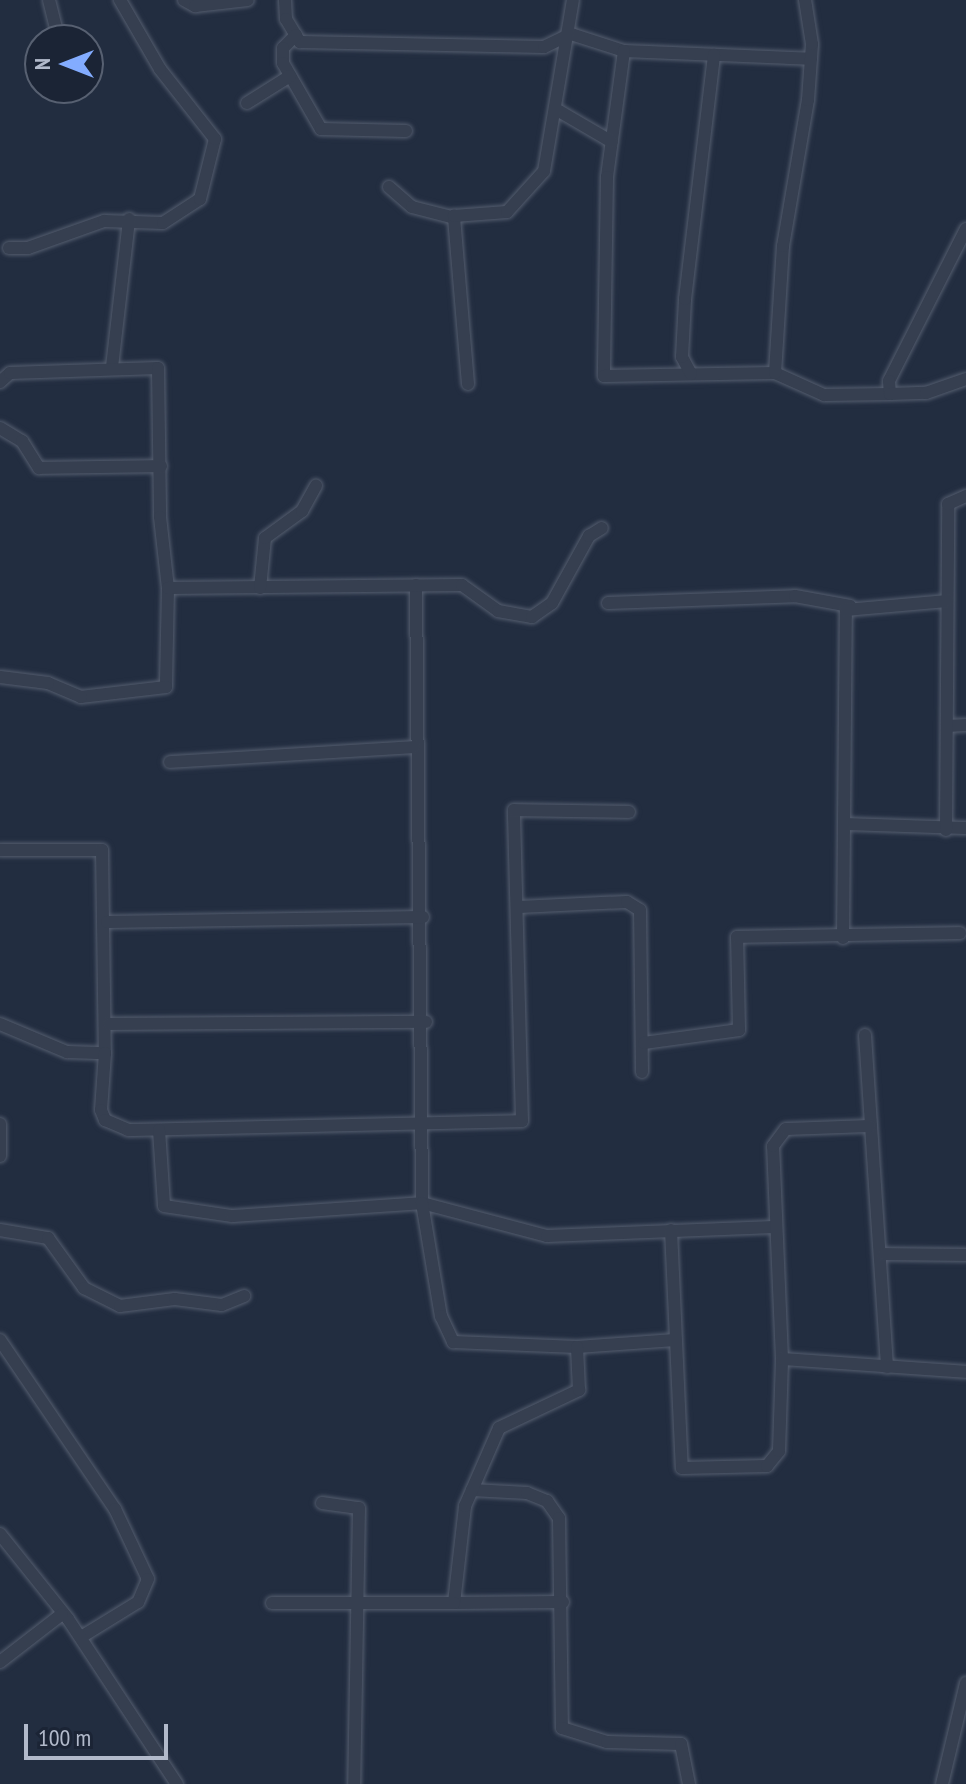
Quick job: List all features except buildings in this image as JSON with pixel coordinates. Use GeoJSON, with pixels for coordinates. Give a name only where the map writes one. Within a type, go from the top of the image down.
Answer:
{"type":"FeatureCollection","features":[{"type":"Feature","properties":{"kind":"street"},"geometry":{"type":"LineString","coordinates":[[49,0],[55,24]]}},
{"type":"Feature","properties":{"kind":"street"},"geometry":{"type":"LineString","coordinates":[[9,248],[129,219],[163,223],[186,213],[200,199],[215,139],[160,69],[120,0]]}},
{"type":"Feature","properties":{"kind":"street"},"geometry":{"type":"LineString","coordinates":[[184,0],[195,6],[248,0]]}},
{"type":"Feature","properties":{"kind":"street"},"geometry":{"type":"LineString","coordinates":[[285,0],[300,42],[544,47],[571,34],[624,51],[811,59]]}},
{"type":"Feature","properties":{"kind":"street"},"geometry":{"type":"LineString","coordinates":[[389,187],[412,207],[455,218],[507,212],[525,194],[544,171],[559,111],[573,0]]}},
{"type":"Feature","properties":{"kind":"street"},"geometry":{"type":"LineString","coordinates":[[775,373],[783,246],[811,59],[805,0]]}},
{"type":"Feature","properties":{"kind":"street"},"geometry":{"type":"LineString","coordinates":[[296,35],[283,48],[290,76],[321,129],[406,131]]}},
{"type":"Feature","properties":{"kind":"street"},"geometry":{"type":"LineString","coordinates":[[624,51],[612,142],[604,376],[775,373],[824,395],[926,393],[966,379]]}},
{"type":"Feature","properties":{"kind":"street"},"geometry":{"type":"LineString","coordinates":[[691,374],[682,357],[685,299],[714,55]]}},
{"type":"Feature","properties":{"kind":"street"},"geometry":{"type":"LineString","coordinates":[[247,103],[290,76]]}},
{"type":"Feature","properties":{"kind":"street"},"geometry":{"type":"LineString","coordinates":[[559,111],[612,142]]}},
{"type":"Feature","properties":{"kind":"street"},"geometry":{"type":"LineString","coordinates":[[455,218],[468,384]]}},
{"type":"Feature","properties":{"kind":"street"},"geometry":{"type":"LineString","coordinates":[[112,367],[129,219]]}},
{"type":"Feature","properties":{"kind":"street"},"geometry":{"type":"LineString","coordinates":[[890,394],[889,381],[966,229]]}},
{"type":"Feature","properties":{"kind":"street"},"geometry":{"type":"LineString","coordinates":[[0,382],[10,373],[112,367],[158,368],[168,588],[166,687],[81,697],[48,683],[0,677]]}},
{"type":"Feature","properties":{"kind":"street"},"geometry":{"type":"LineString","coordinates":[[0,428],[22,441],[39,468],[161,466]]}},
{"type":"Feature","properties":{"kind":"street"},"geometry":{"type":"LineString","coordinates":[[260,588],[265,538],[302,511],[316,486]]}},
{"type":"Feature","properties":{"kind":"street"},"geometry":{"type":"LineString","coordinates":[[946,830],[948,504],[966,496]]}},
{"type":"Feature","properties":{"kind":"street"},"geometry":{"type":"LineString","coordinates":[[168,588],[462,585],[498,611],[532,617],[552,603],[589,536],[602,528]]}},
{"type":"Feature","properties":{"kind":"street"},"geometry":{"type":"LineString","coordinates":[[416,585],[414,747],[426,1022],[422,1203],[441,1316],[453,1342],[577,1347],[675,1340]]}},
{"type":"Feature","properties":{"kind":"street"},"geometry":{"type":"LineString","coordinates":[[608,603],[795,596],[850,606],[947,601]]}},
{"type":"Feature","properties":{"kind":"street"},"geometry":{"type":"LineString","coordinates":[[843,938],[850,606]]}},
{"type":"Feature","properties":{"kind":"street"},"geometry":{"type":"LineString","coordinates":[[947,726],[966,725]]}},
{"type":"Feature","properties":{"kind":"street"},"geometry":{"type":"LineString","coordinates":[[170,762],[414,747]]}},
{"type":"Feature","properties":{"kind":"street"},"geometry":{"type":"LineString","coordinates":[[0,850],[102,850],[109,1024],[105,1053],[105,1120],[128,1130],[522,1121],[519,907],[514,810],[629,812]]}},
{"type":"Feature","properties":{"kind":"street"},"geometry":{"type":"LineString","coordinates":[[844,824],[946,830],[966,828]]}},
{"type":"Feature","properties":{"kind":"street"},"geometry":{"type":"LineString","coordinates":[[519,907],[627,902],[640,910],[642,1072]]}},
{"type":"Feature","properties":{"kind":"street"},"geometry":{"type":"LineString","coordinates":[[107,922],[423,917]]}},
{"type":"Feature","properties":{"kind":"street"},"geometry":{"type":"LineString","coordinates":[[644,1043],[739,1030],[737,937],[843,938],[960,933]]}},
{"type":"Feature","properties":{"kind":"street"},"geometry":{"type":"LineString","coordinates":[[109,1024],[426,1022]]}},
{"type":"Feature","properties":{"kind":"street"},"geometry":{"type":"LineString","coordinates":[[0,1024],[67,1052],[105,1053]]}},
{"type":"Feature","properties":{"kind":"street"},"geometry":{"type":"LineString","coordinates":[[865,1035],[870,1126],[880,1218],[874,1240],[884,1254],[887,1367]]}},
{"type":"Feature","properties":{"kind":"street"},"geometry":{"type":"LineString","coordinates":[[0,1124],[0,1156]]}},
{"type":"Feature","properties":{"kind":"street"},"geometry":{"type":"LineString","coordinates":[[671,1230],[682,1468],[776,1462],[782,1359],[774,1227],[773,1146],[786,1129],[870,1126]]}},
{"type":"Feature","properties":{"kind":"street"},"geometry":{"type":"LineString","coordinates":[[159,1130],[164,1206],[232,1216],[422,1203],[547,1236],[774,1227]]}},
{"type":"Feature","properties":{"kind":"street"},"geometry":{"type":"LineString","coordinates":[[0,1230],[48,1238],[84,1288],[120,1306],[175,1299],[222,1305],[244,1296]]}},
{"type":"Feature","properties":{"kind":"street"},"geometry":{"type":"LineString","coordinates":[[884,1254],[966,1255]]}},
{"type":"Feature","properties":{"kind":"street"},"geometry":{"type":"LineString","coordinates":[[0,1340],[115,1509],[148,1579],[138,1602],[81,1637]]}},
{"type":"Feature","properties":{"kind":"street"},"geometry":{"type":"LineString","coordinates":[[454,1603],[472,1490],[499,1428],[579,1390],[577,1347]]}},
{"type":"Feature","properties":{"kind":"street"},"geometry":{"type":"LineString","coordinates":[[782,1359],[966,1372]]}},
{"type":"Feature","properties":{"kind":"street"},"geometry":{"type":"LineString","coordinates":[[472,1490],[547,1501],[564,1542],[562,1728],[607,1742],[681,1744],[689,1784]]}},
{"type":"Feature","properties":{"kind":"street"},"geometry":{"type":"LineString","coordinates":[[322,1503],[359,1508],[354,1784]]}},
{"type":"Feature","properties":{"kind":"street"},"geometry":{"type":"LineString","coordinates":[[0,1534],[81,1637],[177,1784]]}},
{"type":"Feature","properties":{"kind":"street"},"geometry":{"type":"LineString","coordinates":[[272,1603],[563,1602]]}},
{"type":"Feature","properties":{"kind":"street"},"geometry":{"type":"LineString","coordinates":[[0,1662],[62,1614]]}},
{"type":"Feature","properties":{"kind":"street"},"geometry":{"type":"LineString","coordinates":[[942,1784],[966,1683]]}}]}
